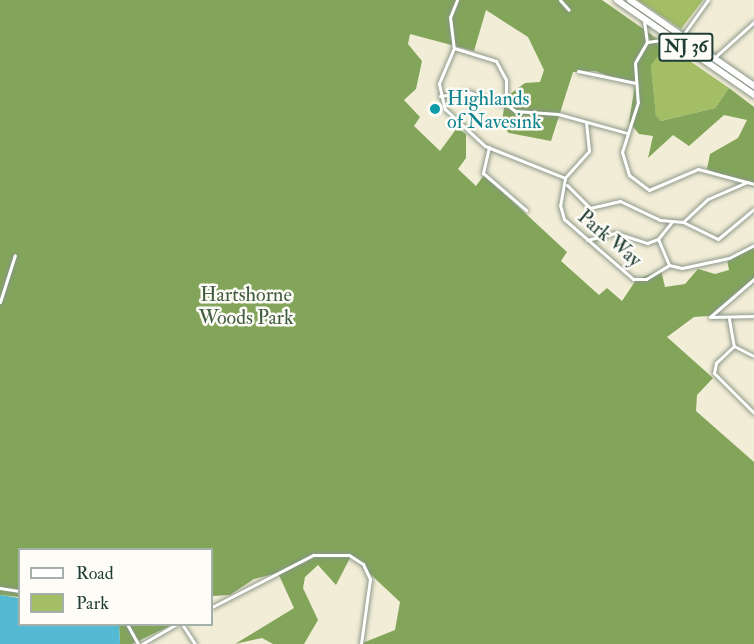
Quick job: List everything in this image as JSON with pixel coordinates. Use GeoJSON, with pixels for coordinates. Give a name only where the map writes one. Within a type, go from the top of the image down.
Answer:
{"type":"FeatureCollection","features":[{"type":"Feature","properties":{"kind":"highway","name":"NJ 36"},"geometry":{"type":"LineString","coordinates":[[617,0],[753,83]]}},
{"type":"Feature","properties":{"kind":"highway","name":"NJ 36"},"geometry":{"type":"LineString","coordinates":[[630,0],[754,94]]}},
{"type":"Feature","properties":{"kind":"street"},"geometry":{"type":"LineString","coordinates":[[457,0],[450,17],[454,48],[440,81],[440,96],[463,130],[489,147],[565,178],[589,151],[586,122]]}},
{"type":"Feature","properties":{"kind":"street"},"geometry":{"type":"LineString","coordinates":[[560,0],[569,10]]}},
{"type":"Feature","properties":{"kind":"street"},"geometry":{"type":"LineString","coordinates":[[647,42],[680,38],[708,0]]}},
{"type":"Feature","properties":{"kind":"street"},"geometry":{"type":"LineString","coordinates":[[643,17],[647,42],[636,61],[638,102],[627,133],[622,160],[636,184],[654,189],[698,169],[754,184]]}},
{"type":"Feature","properties":{"kind":"street"},"geometry":{"type":"LineString","coordinates":[[714,58],[754,22]]}},
{"type":"Feature","properties":{"kind":"street"},"geometry":{"type":"LineString","coordinates":[[454,48],[496,62],[506,80],[506,104]]}},
{"type":"Feature","properties":{"kind":"street"},"geometry":{"type":"LineString","coordinates":[[578,71],[636,83]]}},
{"type":"Feature","properties":{"kind":"street"},"geometry":{"type":"LineString","coordinates":[[440,96],[468,93],[506,104],[519,112],[558,114],[627,133]]}},
{"type":"Feature","properties":{"kind":"street"},"geometry":{"type":"LineString","coordinates":[[489,147],[483,173],[526,210]]}},
{"type":"Feature","properties":{"kind":"street","name":"Park Way"},"geometry":{"type":"LineString","coordinates":[[565,178],[567,185],[561,214],[587,240],[638,280],[669,265]]}},
{"type":"Feature","properties":{"kind":"street"},"geometry":{"type":"LineString","coordinates":[[683,222],[708,199],[747,182]]}},
{"type":"Feature","properties":{"kind":"street"},"geometry":{"type":"LineString","coordinates":[[567,185],[590,208],[620,201],[672,222],[683,222],[700,235],[718,239],[754,209]]}},
{"type":"Feature","properties":{"kind":"street"},"geometry":{"type":"LineString","coordinates":[[587,240],[616,233],[641,243],[658,239],[672,222]]}},
{"type":"Feature","properties":{"kind":"street"},"geometry":{"type":"LineString","coordinates":[[658,239],[669,265],[713,262],[754,245]]}},
{"type":"Feature","properties":{"kind":"street"},"geometry":{"type":"LineString","coordinates":[[0,302],[15,255]]}},
{"type":"Feature","properties":{"kind":"street"},"geometry":{"type":"LineString","coordinates":[[754,279],[713,311],[710,319],[722,320],[754,316]]}},
{"type":"Feature","properties":{"kind":"street"},"geometry":{"type":"LineString","coordinates":[[729,319],[734,346]]}},
{"type":"Feature","properties":{"kind":"street"},"geometry":{"type":"LineString","coordinates":[[734,346],[716,363],[715,377],[754,413]]}},
{"type":"Feature","properties":{"kind":"street"},"geometry":{"type":"LineString","coordinates":[[734,346],[754,356]]}},
{"type":"Feature","properties":{"kind":"street"},"geometry":{"type":"LineString","coordinates":[[213,606],[313,555],[342,554],[363,564],[370,579],[361,642]]}},
{"type":"Feature","properties":{"kind":"street"},"geometry":{"type":"LineString","coordinates":[[0,588],[18,591]]}},
{"type":"Feature","properties":{"kind":"street"},"geometry":{"type":"LineString","coordinates":[[128,626],[139,644],[172,626]]}},
{"type":"Feature","properties":{"kind":"street"},"geometry":{"type":"LineString","coordinates":[[183,626],[195,644]]}},
{"type":"Feature","properties":{"kind":"green space","name":"Hartshorne Woods Park"},"geometry":{"type":"Polygon","coordinates":[[[0,0],[602,0],[652,35],[661,52],[651,66],[656,116],[661,121],[715,108],[729,88],[754,107],[754,187],[707,169],[710,154],[738,138],[747,120],[724,115],[689,146],[673,135],[648,158],[653,136],[639,134],[629,122],[635,85],[595,71],[573,72],[551,141],[509,133],[501,126],[506,97],[525,83],[540,82],[544,70],[528,37],[486,10],[474,51],[410,34],[408,44],[422,61],[416,89],[404,100],[420,117],[414,126],[440,151],[457,128],[466,134],[466,158],[458,169],[476,186],[484,175],[567,252],[561,261],[599,295],[607,288],[622,301],[636,280],[661,270],[665,287],[685,284],[698,269],[715,274],[729,270],[727,259],[754,246],[754,278],[709,316],[694,317],[667,337],[713,378],[697,395],[696,411],[754,462],[754,644],[360,644],[395,630],[400,602],[351,556],[336,585],[318,565],[305,577],[303,588],[318,620],[304,644],[273,644],[262,638],[235,644],[294,608],[278,573],[254,579],[230,595],[213,596],[213,548],[18,548],[18,597],[0,595],[0,0]]]}},
{"type":"Feature","properties":{"kind":"green space"},"geometry":{"type":"Polygon","coordinates":[[[638,0],[703,0],[681,29],[638,0]]]}},
{"type":"Feature","properties":{"kind":"green space"},"geometry":{"type":"Polygon","coordinates":[[[652,35],[729,88],[715,108],[661,121],[656,117],[651,66],[661,52],[652,35]]]}},
{"type":"Feature","properties":{"kind":"green space"},"geometry":{"type":"Polygon","coordinates":[[[119,626],[170,626],[132,644],[120,644],[119,626]]]}},
{"type":"Feature","properties":{"kind":"water"},"geometry":{"type":"Polygon","coordinates":[[[0,595],[18,598],[18,626],[119,626],[120,644],[0,644],[0,595]]]}},
{"type":"Feature","properties":{"kind":"place","name":"Highlands of Navesink"},"geometry":{"type":"Point","coordinates":[435,109]}}]}
